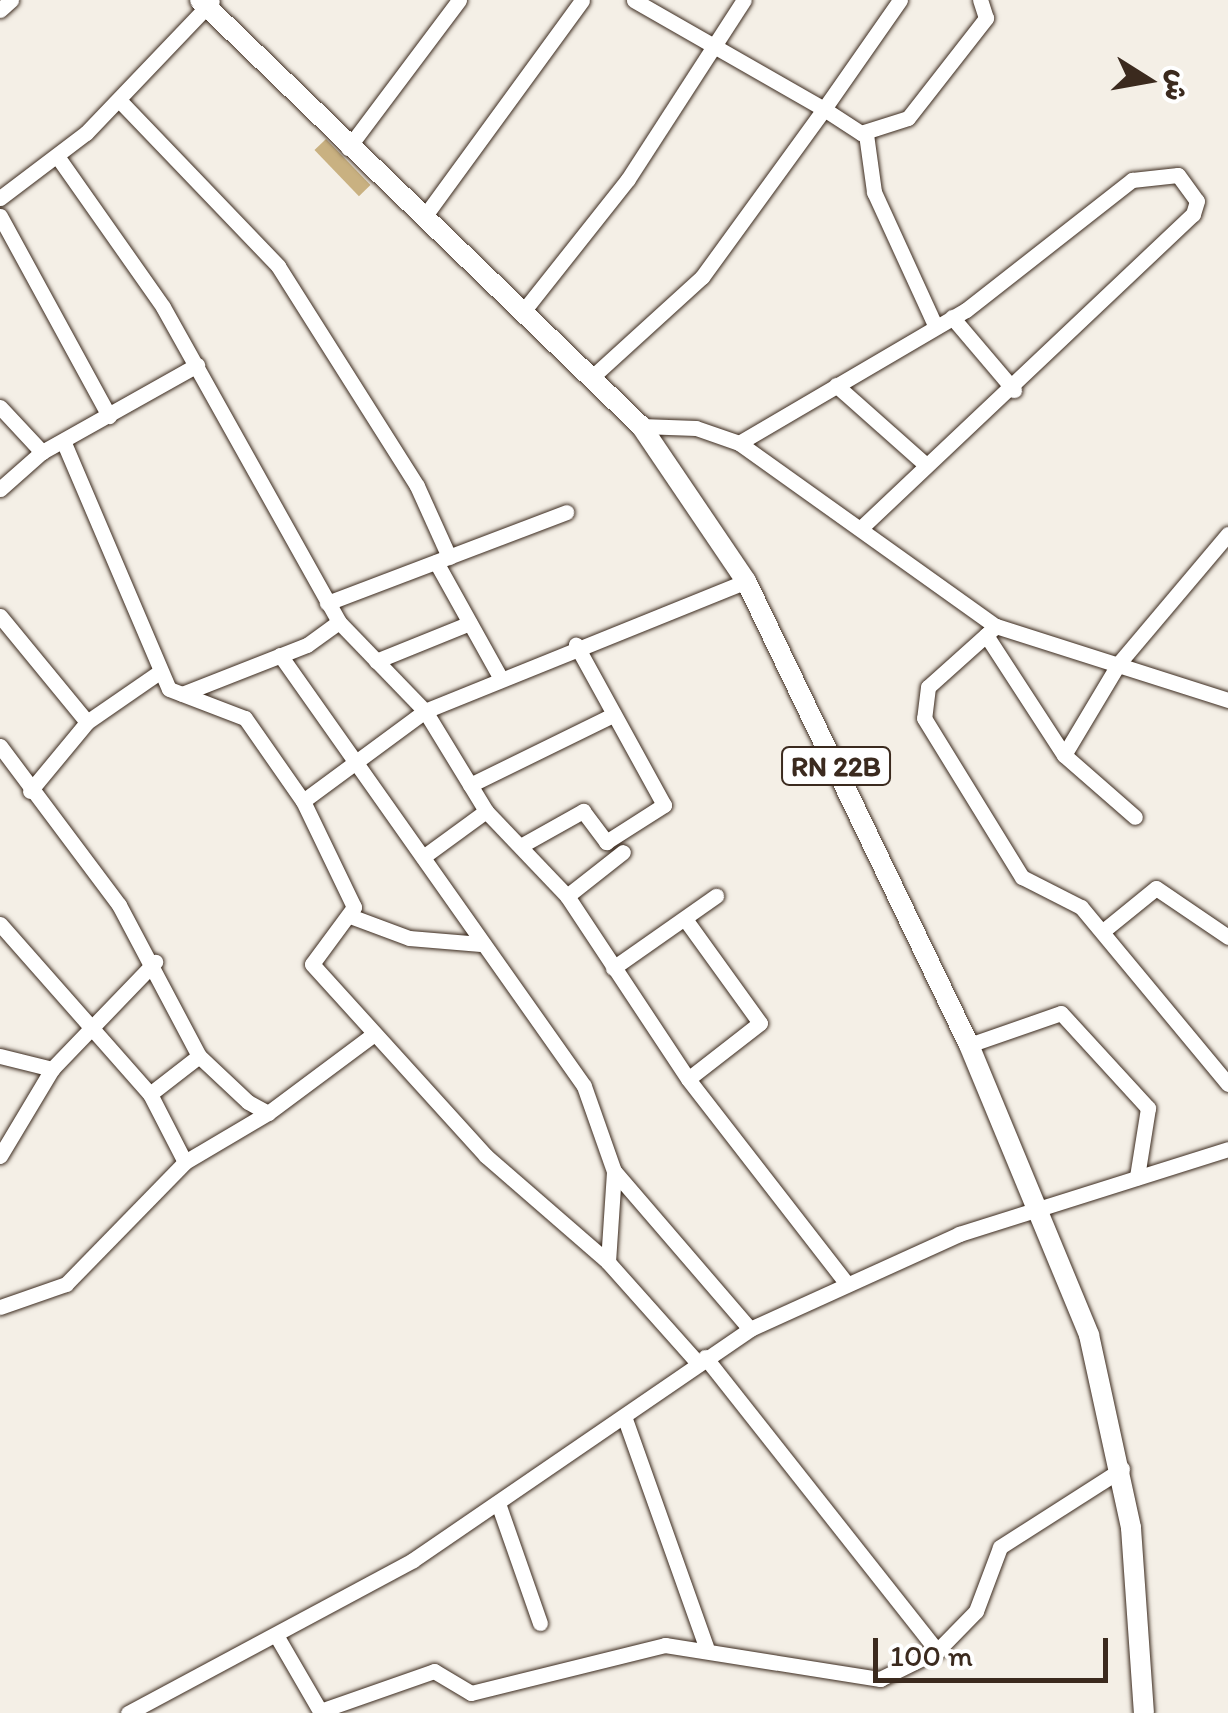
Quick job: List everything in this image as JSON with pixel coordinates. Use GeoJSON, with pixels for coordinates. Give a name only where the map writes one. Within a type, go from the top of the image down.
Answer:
{"type":"FeatureCollection","features":[{"type":"Feature","properties":{"kind":"main road","name":"RN 22B"},"geometry":{"type":"LineString","coordinates":[[207,2],[348,148],[525,309],[641,426],[746,581],[969,1045],[1089,1335],[1122,1470],[1144,1713]]}},
{"type":"Feature","properties":{"kind":"street"},"geometry":{"type":"LineString","coordinates":[[0,10],[11,0]]}},
{"type":"Feature","properties":{"kind":"street"},"geometry":{"type":"LineString","coordinates":[[348,148],[459,0]]}},
{"type":"Feature","properties":{"kind":"street"},"geometry":{"type":"LineString","coordinates":[[424,218],[582,0]]}},
{"type":"Feature","properties":{"kind":"street"},"geometry":{"type":"LineString","coordinates":[[634,0],[866,134]]}},
{"type":"Feature","properties":{"kind":"street"},"geometry":{"type":"LineString","coordinates":[[525,309],[628,180],[744,0]]}},
{"type":"Feature","properties":{"kind":"street"},"geometry":{"type":"LineString","coordinates":[[591,378],[702,277],[900,0]]}},
{"type":"Feature","properties":{"kind":"street"},"geometry":{"type":"LineString","coordinates":[[866,134],[908,118],[986,18],[980,0]]}},
{"type":"Feature","properties":{"kind":"street"},"geometry":{"type":"LineString","coordinates":[[0,198],[57,156],[120,100],[207,2]]}},
{"type":"Feature","properties":{"kind":"street"},"geometry":{"type":"LineString","coordinates":[[120,100],[278,266],[417,486],[470,623],[501,679]]}},
{"type":"Feature","properties":{"kind":"street"},"geometry":{"type":"LineString","coordinates":[[866,134],[874,192],[934,323]]}},
{"type":"Feature","properties":{"kind":"street"},"geometry":{"type":"LineString","coordinates":[[57,156],[197,366],[339,622],[425,711],[486,812],[524,844],[567,896],[688,1078],[846,1284]]}},
{"type":"Feature","properties":{"kind":"street"},"geometry":{"type":"LineString","coordinates":[[739,444],[934,323],[952,317],[1132,180],[1178,175],[1198,202],[1194,214],[1014,390],[924,463],[862,527]]}},
{"type":"Feature","properties":{"kind":"street"},"geometry":{"type":"LineString","coordinates":[[0,216],[109,416]]}},
{"type":"Feature","properties":{"kind":"street"},"geometry":{"type":"LineString","coordinates":[[952,317],[1014,390]]}},
{"type":"Feature","properties":{"kind":"street"},"geometry":{"type":"LineString","coordinates":[[0,489],[42,452],[197,366]]}},
{"type":"Feature","properties":{"kind":"street"},"geometry":{"type":"LineString","coordinates":[[836,384],[924,463]]}},
{"type":"Feature","properties":{"kind":"street"},"geometry":{"type":"LineString","coordinates":[[0,407],[42,452]]}},
{"type":"Feature","properties":{"kind":"street"},"geometry":{"type":"LineString","coordinates":[[641,426],[696,428],[739,444],[862,527],[991,630],[1064,755],[1135,817]]}},
{"type":"Feature","properties":{"kind":"street"},"geometry":{"type":"LineString","coordinates":[[64,442],[158,672],[182,694],[252,724],[303,801],[353,904],[350,916],[310,960],[486,1156],[608,1262],[701,1360],[937,1651]]}},
{"type":"Feature","properties":{"kind":"street"},"geometry":{"type":"LineString","coordinates":[[327,604],[566,512]]}},
{"type":"Feature","properties":{"kind":"street"},"geometry":{"type":"LineString","coordinates":[[1064,755],[1119,663],[1228,534]]}},
{"type":"Feature","properties":{"kind":"street"},"geometry":{"type":"LineString","coordinates":[[303,801],[355,757],[425,711],[576,646],[746,581]]}},
{"type":"Feature","properties":{"kind":"street"},"geometry":{"type":"LineString","coordinates":[[0,616],[87,722]]}},
{"type":"Feature","properties":{"kind":"street"},"geometry":{"type":"LineString","coordinates":[[182,694],[280,654],[339,622]]}},
{"type":"Feature","properties":{"kind":"street"},"geometry":{"type":"LineString","coordinates":[[376,661],[470,623]]}},
{"type":"Feature","properties":{"kind":"street"},"geometry":{"type":"LineString","coordinates":[[991,630],[1119,663],[1228,700]]}},
{"type":"Feature","properties":{"kind":"street"},"geometry":{"type":"LineString","coordinates":[[991,630],[928,688],[924,718],[1022,878],[1076,901],[1223,1064],[1228,1084]]}},
{"type":"Feature","properties":{"kind":"street"},"geometry":{"type":"LineString","coordinates":[[524,844],[583,811],[606,842],[664,805],[576,646]]}},
{"type":"Feature","properties":{"kind":"street"},"geometry":{"type":"LineString","coordinates":[[280,654],[584,1086],[614,1171],[750,1329]]}},
{"type":"Feature","properties":{"kind":"street"},"geometry":{"type":"LineString","coordinates":[[30,791],[87,722],[158,672]]}},
{"type":"Feature","properties":{"kind":"street"},"geometry":{"type":"LineString","coordinates":[[470,785],[613,715]]}},
{"type":"Feature","properties":{"kind":"street"},"geometry":{"type":"LineString","coordinates":[[0,746],[155,962],[199,1056],[268,1113]]}},
{"type":"Feature","properties":{"kind":"street"},"geometry":{"type":"LineString","coordinates":[[422,857],[486,812]]}},
{"type":"Feature","properties":{"kind":"street"},"geometry":{"type":"LineString","coordinates":[[567,896],[624,852]]}},
{"type":"Feature","properties":{"kind":"street"},"geometry":{"type":"LineString","coordinates":[[1103,931],[1156,888],[1228,936]]}},
{"type":"Feature","properties":{"kind":"street"},"geometry":{"type":"LineString","coordinates":[[613,968],[716,896]]}},
{"type":"Feature","properties":{"kind":"street"},"geometry":{"type":"LineString","coordinates":[[350,916],[409,938],[481,944]]}},
{"type":"Feature","properties":{"kind":"street"},"geometry":{"type":"LineString","coordinates":[[686,918],[760,1023],[688,1078]]}},
{"type":"Feature","properties":{"kind":"street"},"geometry":{"type":"LineString","coordinates":[[0,924],[93,1034],[150,1094],[185,1162]]}},
{"type":"Feature","properties":{"kind":"street"},"geometry":{"type":"LineString","coordinates":[[0,1156],[52,1069],[93,1034],[155,962]]}},
{"type":"Feature","properties":{"kind":"street"},"geometry":{"type":"LineString","coordinates":[[969,1045],[1061,1014],[1148,1108],[1137,1176]]}},
{"type":"Feature","properties":{"kind":"street"},"geometry":{"type":"LineString","coordinates":[[0,1307],[66,1284],[185,1162],[268,1113],[374,1034]]}},
{"type":"Feature","properties":{"kind":"street"},"geometry":{"type":"LineString","coordinates":[[0,1056],[52,1069]]}},
{"type":"Feature","properties":{"kind":"street"},"geometry":{"type":"LineString","coordinates":[[150,1094],[199,1056]]}},
{"type":"Feature","properties":{"kind":"street"},"geometry":{"type":"LineString","coordinates":[[128,1713],[276,1634],[499,1506],[750,1329],[846,1284],[1038,1206],[1228,1149]]}},
{"type":"Feature","properties":{"kind":"street"},"geometry":{"type":"LineString","coordinates":[[608,1262],[614,1171]]}},
{"type":"Feature","properties":{"kind":"street"},"geometry":{"type":"LineString","coordinates":[[625,1419],[706,1647]]}},
{"type":"Feature","properties":{"kind":"street"},"geometry":{"type":"LineString","coordinates":[[276,1634],[320,1711],[434,1670],[471,1693],[638,1647],[706,1647],[863,1680],[937,1651],[976,1611],[1000,1546],[1122,1470]]}},
{"type":"Feature","properties":{"kind":"street"},"geometry":{"type":"LineString","coordinates":[[499,1506],[540,1624]]}},
{"type":"Feature","properties":{"kind":"building"},"geometry":{"type":"Polygon","coordinates":[[[326,139],[370,185],[359,196],[314,150],[326,139]]]}}]}
